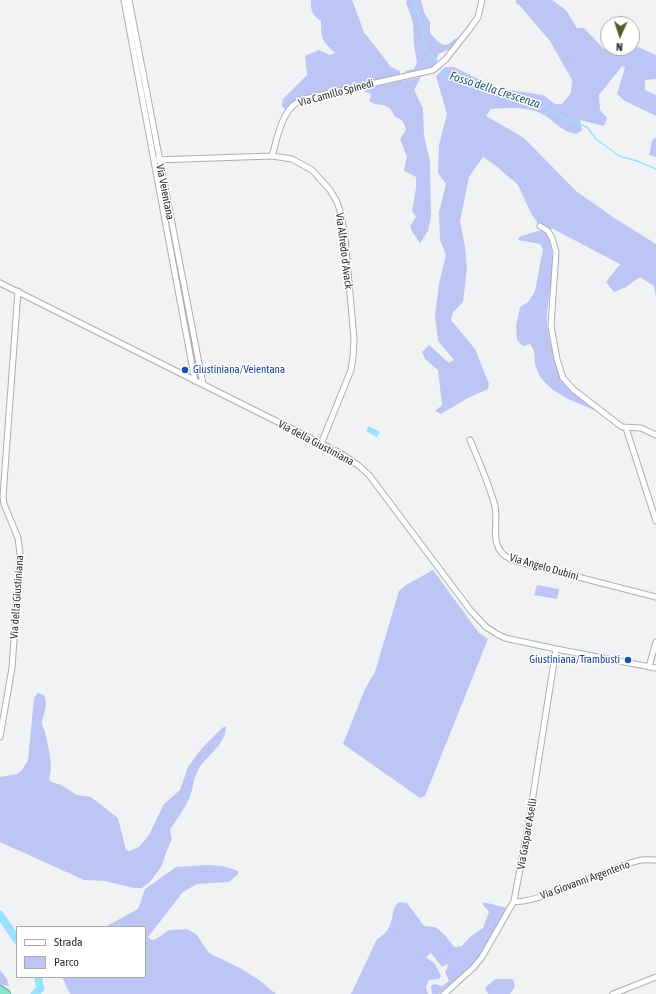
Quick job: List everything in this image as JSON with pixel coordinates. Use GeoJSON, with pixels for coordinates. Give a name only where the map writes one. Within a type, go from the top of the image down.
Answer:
{"type":"FeatureCollection","features":[{"type":"Feature","properties":{"kind":"highway"},"geometry":{"type":"LineString","coordinates":[[0,990],[6,994]]}},
{"type":"Feature","properties":{"kind":"street","name":"Via Veientana"},"geometry":{"type":"LineString","coordinates":[[124,0],[203,384]]}},
{"type":"Feature","properties":{"kind":"street","name":"Via Veientana"},"geometry":{"type":"LineString","coordinates":[[129,0],[195,381]]}},
{"type":"Feature","properties":{"kind":"street","name":"Via Camillo Spinedi"},"geometry":{"type":"LineString","coordinates":[[272,156],[282,124],[289,110],[298,101],[434,70],[446,59],[478,17],[482,0]]}},
{"type":"Feature","properties":{"kind":"street","name":"Via Alfredo d'Avack"},"geometry":{"type":"LineString","coordinates":[[157,160],[272,156],[286,158],[298,162],[312,170],[330,190],[337,202],[344,229],[354,339],[353,356],[348,378],[321,444]]}},
{"type":"Feature","properties":{"kind":"street"},"geometry":{"type":"LineString","coordinates":[[540,226],[548,231],[552,238],[556,252],[552,326],[557,359],[565,381],[574,390],[621,426],[626,428],[640,428],[656,435]]}},
{"type":"Feature","properties":{"kind":"street","name":"Via della Giustiniana"},"geometry":{"type":"LineString","coordinates":[[0,283],[350,459],[366,472],[471,611],[486,627],[497,634],[505,638],[556,649],[656,668]]}},
{"type":"Feature","properties":{"kind":"street","name":"Via della Giustiniana"},"geometry":{"type":"LineString","coordinates":[[0,737],[12,668],[20,560],[18,538],[2,496],[18,291]]}},
{"type":"Feature","properties":{"kind":"street"},"geometry":{"type":"LineString","coordinates":[[626,428],[656,521]]}},
{"type":"Feature","properties":{"kind":"street","name":"Via Angelo Dubini"},"geometry":{"type":"LineString","coordinates":[[470,440],[495,507],[496,541],[499,549],[505,556],[516,561],[656,597]]}},
{"type":"Feature","properties":{"kind":"street"},"geometry":{"type":"LineString","coordinates":[[649,667],[656,642]]}},
{"type":"Feature","properties":{"kind":"street","name":"Via Gaspare Aselli"},"geometry":{"type":"LineString","coordinates":[[444,994],[473,968],[482,957],[514,901],[530,821],[556,649]]}},
{"type":"Feature","properties":{"kind":"street","name":"Via Giovanni Argenterio"},"geometry":{"type":"LineString","coordinates":[[514,901],[523,902],[635,861],[656,860]]}},
{"type":"Feature","properties":{"kind":"street"},"geometry":{"type":"LineString","coordinates":[[613,994],[656,976]]}},
{"type":"Feature","properties":{"kind":"green space"},"geometry":{"type":"Polygon","coordinates":[[[311,0],[352,0],[364,32],[391,67],[400,71],[400,75],[297,101],[285,109],[282,106],[283,99],[307,75],[305,56],[319,50],[330,55],[335,53],[323,39],[321,32],[321,21],[313,12],[311,0]]]}},
{"type":"Feature","properties":{"kind":"green space"},"geometry":{"type":"Polygon","coordinates":[[[407,0],[421,0],[424,12],[430,22],[430,33],[438,42],[444,45],[449,44],[456,38],[459,40],[451,49],[438,54],[435,66],[430,69],[406,75],[405,71],[414,69],[417,62],[414,45],[413,23],[406,2],[407,0]]]}},
{"type":"Feature","properties":{"kind":"green space"},"geometry":{"type":"Polygon","coordinates":[[[516,0],[552,0],[566,10],[577,28],[584,28],[600,45],[600,56],[640,56],[640,48],[656,55],[656,78],[645,80],[645,90],[656,95],[656,116],[625,101],[617,94],[625,68],[622,66],[599,95],[600,110],[607,118],[604,126],[580,120],[582,130],[576,134],[571,133],[538,112],[518,108],[491,109],[486,116],[524,138],[576,191],[616,219],[656,244],[656,297],[654,286],[640,277],[626,287],[614,292],[606,282],[620,264],[553,229],[539,225],[532,215],[518,185],[495,165],[483,157],[469,177],[460,221],[465,246],[467,268],[463,302],[453,312],[451,320],[475,349],[489,384],[488,389],[468,398],[441,414],[435,411],[442,405],[438,370],[425,359],[422,352],[429,345],[449,363],[454,360],[438,341],[435,315],[439,284],[446,255],[440,240],[439,212],[446,184],[438,173],[439,145],[447,114],[436,76],[445,67],[454,67],[496,88],[543,95],[555,104],[562,104],[571,93],[572,80],[550,41],[516,3],[516,0]]]}},
{"type":"Feature","properties":{"kind":"green space"},"geometry":{"type":"Polygon","coordinates":[[[421,77],[414,90],[423,108],[424,136],[430,161],[431,217],[428,231],[420,243],[410,226],[416,217],[412,211],[416,188],[416,177],[404,171],[407,157],[400,139],[406,130],[402,121],[395,117],[389,108],[369,101],[371,97],[370,93],[364,92],[366,88],[421,77]]]}},
{"type":"Feature","properties":{"kind":"green space"},"geometry":{"type":"Polygon","coordinates":[[[656,137],[656,157],[649,155],[652,141],[656,137]]]}},
{"type":"Feature","properties":{"kind":"green space"},"geometry":{"type":"Polygon","coordinates":[[[538,231],[544,231],[552,250],[553,261],[547,322],[557,370],[566,386],[594,407],[594,410],[569,399],[545,383],[536,367],[532,347],[530,344],[523,346],[517,340],[516,326],[520,307],[528,302],[535,291],[543,249],[540,244],[518,240],[519,237],[538,231]]]}},
{"type":"Feature","properties":{"kind":"green space"},"geometry":{"type":"Polygon","coordinates":[[[433,570],[479,633],[488,639],[425,796],[420,798],[343,744],[365,689],[375,672],[399,591],[406,585],[433,570]]]}},
{"type":"Feature","properties":{"kind":"green space"},"geometry":{"type":"Polygon","coordinates":[[[537,585],[559,589],[557,599],[534,595],[537,585]]]}},
{"type":"Feature","properties":{"kind":"green space"},"geometry":{"type":"Polygon","coordinates":[[[38,693],[44,695],[46,702],[42,723],[50,756],[51,767],[49,779],[51,782],[61,785],[77,795],[91,797],[118,818],[126,850],[129,851],[139,847],[149,835],[164,804],[180,790],[188,767],[202,748],[222,728],[226,726],[226,732],[221,742],[199,768],[195,777],[191,795],[170,830],[172,839],[161,867],[150,882],[142,888],[134,888],[105,881],[84,880],[0,842],[0,777],[17,774],[22,770],[28,760],[34,698],[38,693]]]}},
{"type":"Feature","properties":{"kind":"green space"},"geometry":{"type":"Polygon","coordinates":[[[208,865],[223,866],[238,871],[238,874],[229,882],[197,884],[183,892],[148,937],[151,940],[156,939],[169,930],[187,929],[196,934],[209,953],[242,969],[259,980],[276,994],[70,994],[62,978],[146,978],[146,926],[107,926],[138,909],[145,889],[176,867],[208,865]]]}},
{"type":"Feature","properties":{"kind":"green space"},"geometry":{"type":"Polygon","coordinates":[[[399,902],[407,903],[424,926],[435,927],[444,934],[454,947],[462,946],[470,937],[483,928],[489,912],[483,905],[483,902],[507,908],[496,931],[475,963],[439,994],[432,994],[431,986],[434,984],[442,986],[449,981],[445,972],[448,966],[447,964],[442,967],[431,953],[426,957],[435,964],[441,976],[439,979],[429,980],[426,987],[428,994],[351,994],[377,939],[385,933],[389,927],[396,905],[399,902]]]}},
{"type":"Feature","properties":{"kind":"green space"},"geometry":{"type":"Polygon","coordinates":[[[0,970],[7,979],[9,986],[0,985],[0,970]]]}},
{"type":"Feature","properties":{"kind":"green space"},"geometry":{"type":"Polygon","coordinates":[[[495,979],[513,979],[515,987],[510,994],[488,994],[485,988],[495,979]]]}},
{"type":"Feature","properties":{"kind":"shaded area"},"geometry":{"type":"Polygon","coordinates":[[[369,426],[380,432],[377,437],[366,431],[369,426]]]}},
{"type":"Feature","properties":{"kind":"waterway","name":"Fosso della Crescenza"},"geometry":{"type":"LineString","coordinates":[[413,0],[422,27],[424,44],[438,63]]}},
{"type":"Feature","properties":{"kind":"waterway","name":"Fosso della Crescenza"},"geometry":{"type":"LineString","coordinates":[[440,67],[444,74],[454,79],[486,90],[538,103],[565,118],[587,127],[596,139],[619,156],[637,161],[656,169]]}},
{"type":"Feature","properties":{"kind":"waterway"},"geometry":{"type":"LineString","coordinates":[[0,915],[16,939]]}},
{"type":"Feature","properties":{"kind":"waterway"},"geometry":{"type":"LineString","coordinates":[[35,994],[40,989],[38,978]]}},
{"type":"Feature","properties":{"kind":"place","name":"Giustiniana/Veientana"},"geometry":{"type":"Point","coordinates":[185,370]}},
{"type":"Feature","properties":{"kind":"place","name":"Giustiniana/Trambusti"},"geometry":{"type":"Point","coordinates":[628,660]}}]}
